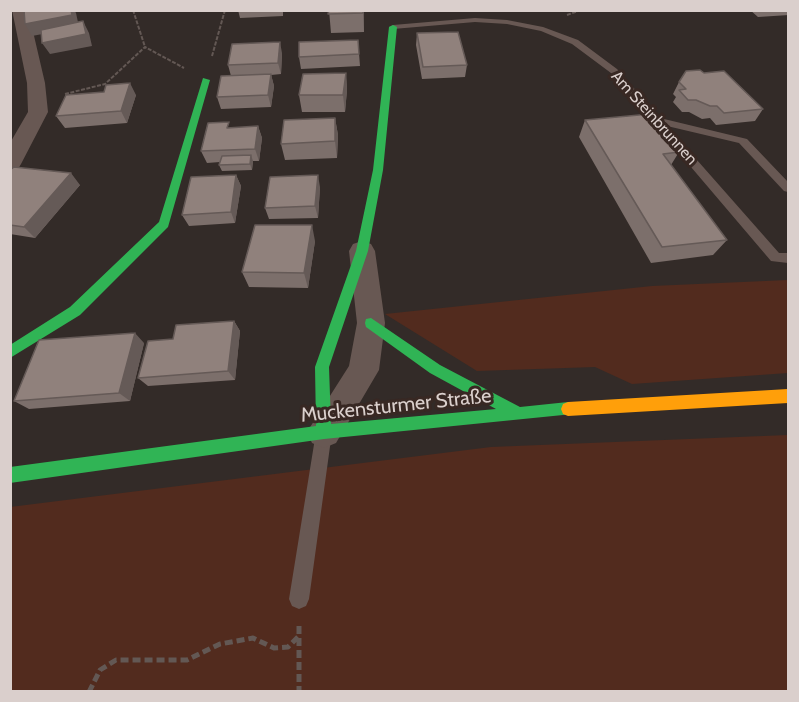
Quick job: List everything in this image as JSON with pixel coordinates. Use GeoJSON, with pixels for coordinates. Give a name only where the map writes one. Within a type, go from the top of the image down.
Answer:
{"type":"FeatureCollection","features":[{"type":"Feature","properties":{"kind":"street"},"geometry":{"type":"LineString","coordinates":[[10,164],[38,112],[36,83],[20,10]]}},
{"type":"Feature","properties":{"kind":"street","name":"Am Steinbrunnen"},"geometry":{"type":"LineString","coordinates":[[324,432],[322,367],[362,251],[378,170],[393,27]]}},
{"type":"Feature","properties":{"kind":"street"},"geometry":{"type":"LineString","coordinates":[[10,352],[75,311],[164,224],[206,80]]}},
{"type":"Feature","properties":{"kind":"street","name":"Am Steinbrunnen"},"geometry":{"type":"LineString","coordinates":[[324,432],[364,370],[371,323],[362,251]]}},
{"type":"Feature","properties":{"kind":"street"},"geometry":{"type":"LineString","coordinates":[[371,323],[435,369],[516,412]]}},
{"type":"Feature","properties":{"kind":"street","name":"Muckensturmer Straße"},"geometry":{"type":"LineString","coordinates":[[10,476],[324,432],[516,412],[789,396]]}},
{"type":"Feature","properties":{"kind":"lane","name":"Am Steinbrunnen"},"geometry":{"type":"LineString","coordinates":[[393,27],[475,20],[507,22],[543,30],[575,42],[614,71],[776,258],[789,258]]}},
{"type":"Feature","properties":{"kind":"lane"},"geometry":{"type":"LineString","coordinates":[[657,120],[743,141],[789,188]]}},
{"type":"Feature","properties":{"kind":"lane"},"geometry":{"type":"LineString","coordinates":[[299,599],[324,432]]}},
{"type":"Feature","properties":{"kind":"path"},"geometry":{"type":"LineString","coordinates":[[133,10],[145,47],[206,80],[225,10]]}},
{"type":"Feature","properties":{"kind":"path"},"geometry":{"type":"LineString","coordinates":[[60,95],[105,84],[145,47]]}},
{"type":"Feature","properties":{"kind":"path"},"geometry":{"type":"LineString","coordinates":[[299,599],[299,692]]}},
{"type":"Feature","properties":{"kind":"path"},"geometry":{"type":"LineString","coordinates":[[89,692],[100,670],[116,660],[187,660],[220,644],[253,638],[274,648],[288,647],[299,636]]}},
{"type":"Feature","properties":{"kind":"shaded area"},"geometry":{"type":"Polygon","coordinates":[[[788,280],[788,373],[632,384],[595,367],[477,371],[385,314],[652,286],[788,280]]]}},
{"type":"Feature","properties":{"kind":"shaded area"},"geometry":{"type":"Polygon","coordinates":[[[788,435],[788,691],[11,691],[10,507],[491,447],[788,435]]]}},
{"type":"Feature","properties":{"kind":"building"},"geometry":{"type":"Polygon","coordinates":[[[24,10],[71,10],[72,15],[25,24],[24,10]]]}},
{"type":"Feature","properties":{"kind":"building"},"geometry":{"type":"Polygon","coordinates":[[[329,10],[363,10],[363,13],[328,14],[329,10]]]}},
{"type":"Feature","properties":{"kind":"building"},"geometry":{"type":"Polygon","coordinates":[[[83,21],[86,34],[42,43],[41,30],[83,21]]]}},
{"type":"Feature","properties":{"kind":"building"},"geometry":{"type":"Polygon","coordinates":[[[458,32],[467,65],[423,67],[417,33],[458,32]]]}},
{"type":"Feature","properties":{"kind":"building"},"geometry":{"type":"Polygon","coordinates":[[[358,40],[359,54],[299,57],[299,42],[358,40]]]}},
{"type":"Feature","properties":{"kind":"building"},"geometry":{"type":"Polygon","coordinates":[[[280,42],[278,63],[228,65],[232,44],[280,42]]]}},
{"type":"Feature","properties":{"kind":"building"},"geometry":{"type":"Polygon","coordinates":[[[700,70],[704,73],[724,71],[763,109],[724,113],[717,106],[688,100],[679,90],[686,89],[679,82],[686,71],[700,70]]]}},
{"type":"Feature","properties":{"kind":"building"},"geometry":{"type":"Polygon","coordinates":[[[346,73],[343,95],[299,95],[303,74],[346,73]]]}},
{"type":"Feature","properties":{"kind":"building"},"geometry":{"type":"Polygon","coordinates":[[[271,74],[268,95],[217,97],[221,76],[271,74]]]}},
{"type":"Feature","properties":{"kind":"building"},"geometry":{"type":"Polygon","coordinates":[[[130,83],[121,111],[56,116],[66,95],[104,92],[106,85],[130,83]]]}},
{"type":"Feature","properties":{"kind":"building"},"geometry":{"type":"Polygon","coordinates":[[[650,114],[679,152],[663,154],[727,240],[662,247],[585,120],[650,114]]]}},
{"type":"Feature","properties":{"kind":"building"},"geometry":{"type":"Polygon","coordinates":[[[335,118],[335,141],[281,144],[284,120],[335,118]]]}},
{"type":"Feature","properties":{"kind":"building"},"geometry":{"type":"Polygon","coordinates":[[[229,122],[227,128],[258,126],[255,149],[201,151],[208,123],[229,122]]]}},
{"type":"Feature","properties":{"kind":"building"},"geometry":{"type":"Polygon","coordinates":[[[251,155],[250,164],[219,165],[222,156],[251,155]]]}},
{"type":"Feature","properties":{"kind":"building"},"geometry":{"type":"Polygon","coordinates":[[[14,167],[71,173],[24,227],[10,225],[10,170],[14,167]]]}},
{"type":"Feature","properties":{"kind":"building"},"geometry":{"type":"Polygon","coordinates":[[[236,175],[231,212],[182,215],[191,177],[236,175]]]}},
{"type":"Feature","properties":{"kind":"building"},"geometry":{"type":"Polygon","coordinates":[[[318,175],[315,206],[265,208],[270,177],[318,175]]]}},
{"type":"Feature","properties":{"kind":"building"},"geometry":{"type":"Polygon","coordinates":[[[255,225],[312,225],[304,273],[242,272],[255,225]]]}},
{"type":"Feature","properties":{"kind":"building"},"geometry":{"type":"Polygon","coordinates":[[[234,321],[228,371],[138,378],[148,341],[173,339],[176,325],[234,321]]]}},
{"type":"Feature","properties":{"kind":"building"},"geometry":{"type":"Polygon","coordinates":[[[135,333],[119,393],[14,401],[39,340],[135,333]]]}},
{"type":"Feature","properties":{"kind":"traffic: fast"},"geometry":{"type":"LineString","coordinates":[[324,432],[322,367],[362,251],[378,170],[393,27]]}},
{"type":"Feature","properties":{"kind":"traffic: fast"},"geometry":{"type":"LineString","coordinates":[[10,352],[75,311],[164,224],[206,80]]}},
{"type":"Feature","properties":{"kind":"traffic: fast"},"geometry":{"type":"LineString","coordinates":[[371,323],[435,369],[516,412]]}},
{"type":"Feature","properties":{"kind":"traffic: fast"},"geometry":{"type":"LineString","coordinates":[[10,475],[324,432],[568,409]]}},
{"type":"Feature","properties":{"kind":"traffic: slow"},"geometry":{"type":"LineString","coordinates":[[568,409],[788,396]]}}]}
